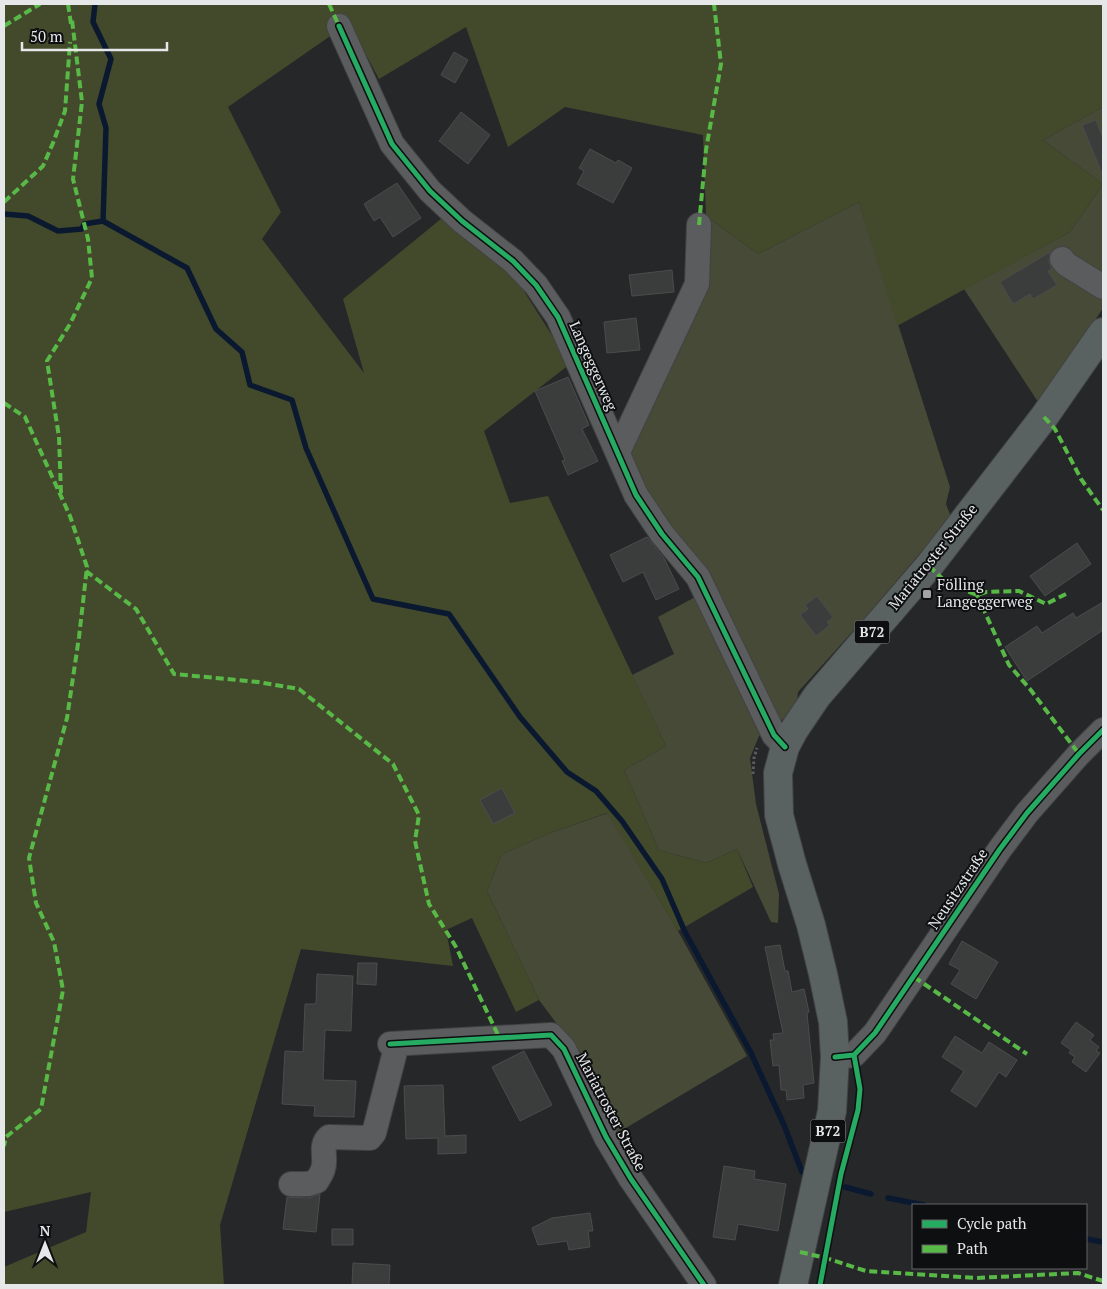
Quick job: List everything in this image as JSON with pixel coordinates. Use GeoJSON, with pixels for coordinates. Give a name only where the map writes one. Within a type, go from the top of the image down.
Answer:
{"type":"FeatureCollection","features":[{"type":"Feature","properties":{"kind":"main road","name":"Mariatroster Straße"},"geometry":{"type":"LineString","coordinates":[[793,1285],[832,1111],[835,1039],[828,994],[796,908],[779,815],[778,773],[785,747],[817,696],[935,558],[1044,417],[1103,332]]}},
{"type":"Feature","properties":{"kind":"street","name":"Langeggerweg"},"geometry":{"type":"LineString","coordinates":[[339,26],[392,144],[430,191],[462,222],[512,261],[536,285],[558,317],[636,494],[662,534],[698,577],[774,735],[785,747]]}},
{"type":"Feature","properties":{"kind":"street","name":"Langeggerweg"},"geometry":{"type":"LineString","coordinates":[[618,452],[697,284],[699,225]]}},
{"type":"Feature","properties":{"kind":"street"},"geometry":{"type":"LineString","coordinates":[[1062,259],[1066,264],[1103,286]]}},
{"type":"Feature","properties":{"kind":"street","name":"Neusitzstraße"},"geometry":{"type":"LineString","coordinates":[[835,1057],[854,1056],[875,1033],[1000,848],[1027,813],[1078,754],[1103,730]]}},
{"type":"Feature","properties":{"kind":"street","name":"Mariatroster Straße"},"geometry":{"type":"LineString","coordinates":[[292,1184],[308,1184],[317,1181],[324,1168],[322,1152],[326,1139],[329,1137],[370,1138],[374,1132],[394,1044],[551,1035],[564,1049],[606,1137],[631,1179],[704,1285]]}},
{"type":"Feature","properties":{"kind":"green space"},"geometry":{"type":"Polygon","coordinates":[[[4,4],[1103,4],[1103,107],[1043,140],[1103,184],[1070,232],[897,326],[859,202],[758,254],[706,216],[703,135],[565,107],[508,147],[466,27],[379,79],[349,23],[228,107],[281,212],[262,239],[364,373],[343,299],[447,214],[515,277],[570,364],[484,431],[510,503],[548,496],[666,746],[624,770],[659,850],[706,863],[737,849],[753,887],[678,931],[607,813],[550,833],[502,854],[487,891],[539,1000],[516,1012],[472,918],[446,930],[453,966],[301,949],[220,1225],[224,1285],[4,1285],[4,1267],[86,1232],[91,1192],[4,1212],[4,4]]]}},
{"type":"Feature","properties":{"kind":"green space"},"geometry":{"type":"Polygon","coordinates":[[[1103,107],[1103,184],[1043,140],[1103,107]]]}},
{"type":"Feature","properties":{"kind":"green space"},"geometry":{"type":"Polygon","coordinates":[[[1103,184],[1103,308],[1040,405],[964,289],[1070,232],[1103,184]]]}},
{"type":"Feature","properties":{"kind":"green space"},"geometry":{"type":"Polygon","coordinates":[[[859,202],[950,487],[946,504],[951,517],[863,620],[798,692],[796,707],[789,715],[759,736],[750,758],[756,804],[779,894],[778,923],[771,922],[737,849],[706,863],[659,850],[624,770],[666,746],[632,675],[674,654],[658,617],[712,588],[650,504],[627,454],[706,280],[706,216],[758,254],[859,202]]]}},
{"type":"Feature","properties":{"kind":"green space"},"geometry":{"type":"Polygon","coordinates":[[[608,813],[678,931],[747,1056],[614,1135],[557,1024],[539,1000],[487,891],[502,854],[550,833],[608,813]]]}},
{"type":"Feature","properties":{"kind":"building"},"geometry":{"type":"Polygon","coordinates":[[[454,52],[468,60],[455,83],[441,75],[454,52]]]}},
{"type":"Feature","properties":{"kind":"building"},"geometry":{"type":"Polygon","coordinates":[[[461,112],[490,135],[468,164],[439,141],[461,112]]]}},
{"type":"Feature","properties":{"kind":"building"},"geometry":{"type":"Polygon","coordinates":[[[1096,120],[1103,138],[1103,176],[1082,125],[1096,120]]]}},
{"type":"Feature","properties":{"kind":"building"},"geometry":{"type":"Polygon","coordinates":[[[590,149],[616,163],[618,160],[632,168],[613,203],[577,184],[584,171],[579,168],[590,149]]]}},
{"type":"Feature","properties":{"kind":"building"},"geometry":{"type":"Polygon","coordinates":[[[397,183],[421,218],[393,237],[380,217],[374,221],[364,204],[397,183]]]}},
{"type":"Feature","properties":{"kind":"building"},"geometry":{"type":"Polygon","coordinates":[[[1050,252],[1049,262],[1052,269],[1048,271],[1057,285],[1033,299],[1030,294],[1013,304],[1000,282],[1050,252]]]}},
{"type":"Feature","properties":{"kind":"building"},"geometry":{"type":"Polygon","coordinates":[[[672,270],[674,292],[632,296],[629,275],[672,270]]]}},
{"type":"Feature","properties":{"kind":"building"},"geometry":{"type":"Polygon","coordinates":[[[636,318],[640,350],[607,353],[604,322],[636,318]]]}},
{"type":"Feature","properties":{"kind":"building"},"geometry":{"type":"Polygon","coordinates":[[[568,377],[589,425],[582,429],[598,461],[568,475],[562,461],[565,460],[535,391],[568,377]]]}},
{"type":"Feature","properties":{"kind":"building"},"geometry":{"type":"Polygon","coordinates":[[[647,537],[664,558],[679,589],[656,600],[643,572],[623,582],[610,555],[647,537]]]}},
{"type":"Feature","properties":{"kind":"building"},"geometry":{"type":"Polygon","coordinates":[[[1077,543],[1091,564],[1045,596],[1030,576],[1077,543]]]}},
{"type":"Feature","properties":{"kind":"building"},"geometry":{"type":"Polygon","coordinates":[[[817,596],[833,617],[827,622],[830,625],[816,636],[800,615],[808,609],[805,605],[817,596]]]}},
{"type":"Feature","properties":{"kind":"building"},"geometry":{"type":"Polygon","coordinates":[[[1103,602],[1103,630],[1027,681],[1005,647],[1037,626],[1042,633],[1073,613],[1076,618],[1103,602]]]}},
{"type":"Feature","properties":{"kind":"building"},"geometry":{"type":"Polygon","coordinates":[[[502,788],[515,813],[493,824],[480,800],[502,788]]]}},
{"type":"Feature","properties":{"kind":"building"},"geometry":{"type":"Polygon","coordinates":[[[962,941],[998,962],[976,999],[951,984],[960,970],[949,964],[962,941]]]}},
{"type":"Feature","properties":{"kind":"building"},"geometry":{"type":"Polygon","coordinates":[[[780,945],[785,971],[788,971],[792,992],[804,989],[809,1012],[807,1013],[814,1083],[803,1085],[804,1098],[787,1100],[786,1090],[781,1090],[779,1065],[773,1066],[770,1040],[774,1040],[773,1034],[783,1033],[765,947],[780,945]]]}},
{"type":"Feature","properties":{"kind":"building"},"geometry":{"type":"Polygon","coordinates":[[[358,963],[377,963],[376,985],[357,984],[358,963]]]}},
{"type":"Feature","properties":{"kind":"building"},"geometry":{"type":"Polygon","coordinates":[[[317,974],[353,976],[351,1031],[325,1030],[323,1080],[356,1081],[354,1117],[314,1116],[315,1106],[282,1104],[285,1051],[303,1052],[305,1004],[316,1004],[317,974]]]}},
{"type":"Feature","properties":{"kind":"building"},"geometry":{"type":"Polygon","coordinates":[[[1076,1022],[1094,1035],[1090,1040],[1099,1047],[1096,1051],[1100,1053],[1086,1072],[1072,1062],[1075,1057],[1069,1053],[1071,1050],[1061,1043],[1076,1022]]]}},
{"type":"Feature","properties":{"kind":"building"},"geometry":{"type":"Polygon","coordinates":[[[955,1036],[982,1053],[989,1042],[1017,1060],[1006,1077],[999,1072],[976,1107],[951,1091],[964,1071],[942,1057],[955,1036]]]}},
{"type":"Feature","properties":{"kind":"building"},"geometry":{"type":"Polygon","coordinates":[[[524,1051],[552,1105],[520,1121],[492,1067],[524,1051]]]}},
{"type":"Feature","properties":{"kind":"building"},"geometry":{"type":"Polygon","coordinates":[[[443,1085],[445,1136],[466,1135],[466,1153],[438,1154],[438,1138],[406,1139],[404,1086],[443,1085]]]}},
{"type":"Feature","properties":{"kind":"building"},"geometry":{"type":"Polygon","coordinates":[[[724,1166],[755,1171],[754,1179],[786,1184],[778,1231],[738,1224],[735,1240],[713,1237],[724,1166]]]}},
{"type":"Feature","properties":{"kind":"building"},"geometry":{"type":"Polygon","coordinates":[[[320,1194],[316,1232],[283,1229],[287,1197],[308,1198],[320,1194]]]}},
{"type":"Feature","properties":{"kind":"building"},"geometry":{"type":"Polygon","coordinates":[[[590,1213],[593,1231],[588,1231],[590,1247],[569,1250],[567,1241],[538,1245],[532,1228],[552,1218],[590,1213]]]}},
{"type":"Feature","properties":{"kind":"building"},"geometry":{"type":"Polygon","coordinates":[[[332,1229],[353,1229],[353,1245],[332,1245],[332,1229]]]}},
{"type":"Feature","properties":{"kind":"building"},"geometry":{"type":"Polygon","coordinates":[[[353,1263],[390,1265],[389,1285],[352,1285],[353,1263]]]}},
{"type":"Feature","properties":{"kind":"waterway"},"geometry":{"type":"LineString","coordinates":[[95,4],[93,22],[111,59],[99,104],[106,128],[103,221]]}},
{"type":"Feature","properties":{"kind":"waterway"},"geometry":{"type":"LineString","coordinates":[[4,214],[28,216],[58,231],[82,229],[84,224],[103,221],[187,268],[216,329],[242,352],[250,385],[292,400],[306,448],[373,599],[449,614],[520,717],[567,772],[596,791],[622,821],[662,879],[685,932],[750,1051],[784,1125],[802,1172]]}},
{"type":"Feature","properties":{"kind":"waterway"},"geometry":{"type":"LineString","coordinates":[[845,1187],[871,1194]]}},
{"type":"Feature","properties":{"kind":"waterway"},"geometry":{"type":"LineString","coordinates":[[888,1198],[919,1204]]}},
{"type":"Feature","properties":{"kind":"waterway"},"geometry":{"type":"LineString","coordinates":[[1087,1239],[1103,1242]]}},
{"type":"Feature","properties":{"kind":"marked path"},"geometry":{"type":"LineString","coordinates":[[4,26],[40,4]]}},
{"type":"Feature","properties":{"kind":"marked path"},"geometry":{"type":"LineString","coordinates":[[68,4],[71,24]]}},
{"type":"Feature","properties":{"kind":"marked path"},"geometry":{"type":"LineString","coordinates":[[329,4],[339,26]]}},
{"type":"Feature","properties":{"kind":"marked path"},"geometry":{"type":"LineString","coordinates":[[699,225],[706,150],[721,64],[714,4]]}},
{"type":"Feature","properties":{"kind":"marked path"},"geometry":{"type":"LineString","coordinates":[[61,493],[59,437],[47,361],[70,324],[92,278],[88,239],[73,179],[82,102],[72,20]]}},
{"type":"Feature","properties":{"kind":"marked path"},"geometry":{"type":"LineString","coordinates":[[4,202],[43,166],[53,143],[65,111],[70,42]]}},
{"type":"Feature","properties":{"kind":"marked path"},"geometry":{"type":"LineString","coordinates":[[4,403],[25,417],[70,516],[87,567],[67,718],[29,858],[36,903],[54,942],[63,990],[41,1109],[6,1137],[4,1146]]}},
{"type":"Feature","properties":{"kind":"marked path"},"geometry":{"type":"LineString","coordinates":[[1044,417],[1055,429],[1081,479],[1103,510]]}},
{"type":"Feature","properties":{"kind":"marked path"},"geometry":{"type":"LineString","coordinates":[[929,566],[948,584],[977,595],[986,592],[1019,591],[1046,604],[1066,594]]}},
{"type":"Feature","properties":{"kind":"marked path"},"geometry":{"type":"LineString","coordinates":[[86,571],[136,609],[174,674],[258,682],[299,689],[393,764],[419,815],[415,841],[429,904],[456,947],[499,1037]]}},
{"type":"Feature","properties":{"kind":"marked path"},"geometry":{"type":"LineString","coordinates":[[977,595],[1009,665],[1030,689],[1079,754]]}},
{"type":"Feature","properties":{"kind":"marked path"},"geometry":{"type":"LineString","coordinates":[[914,977],[1027,1054]]}},
{"type":"Feature","properties":{"kind":"marked path"},"geometry":{"type":"LineString","coordinates":[[800,1252],[866,1271],[976,1278],[1078,1273],[1103,1281]]}},
{"type":"Feature","properties":{"kind":"cycle path"},"geometry":{"type":"LineString","coordinates":[[339,26],[392,144],[430,191],[462,221],[513,261],[536,285],[558,317],[636,495],[662,534],[698,577],[774,735],[785,747]]}},
{"type":"Feature","properties":{"kind":"cycle path"},"geometry":{"type":"LineString","coordinates":[[835,1057],[854,1055],[875,1033],[1000,849],[1027,813],[1103,730]]}},
{"type":"Feature","properties":{"kind":"cycle path"},"geometry":{"type":"LineString","coordinates":[[390,1044],[551,1035],[564,1049],[606,1137],[631,1179],[704,1285]]}},
{"type":"Feature","properties":{"kind":"cycle path"},"geometry":{"type":"LineString","coordinates":[[820,1285],[841,1174],[858,1110],[860,1089],[854,1055]]}},
{"type":"Feature","properties":{"kind":"place","name":"Fölling Langeggerweg"},"geometry":{"type":"Point","coordinates":[927,594]}}]}
